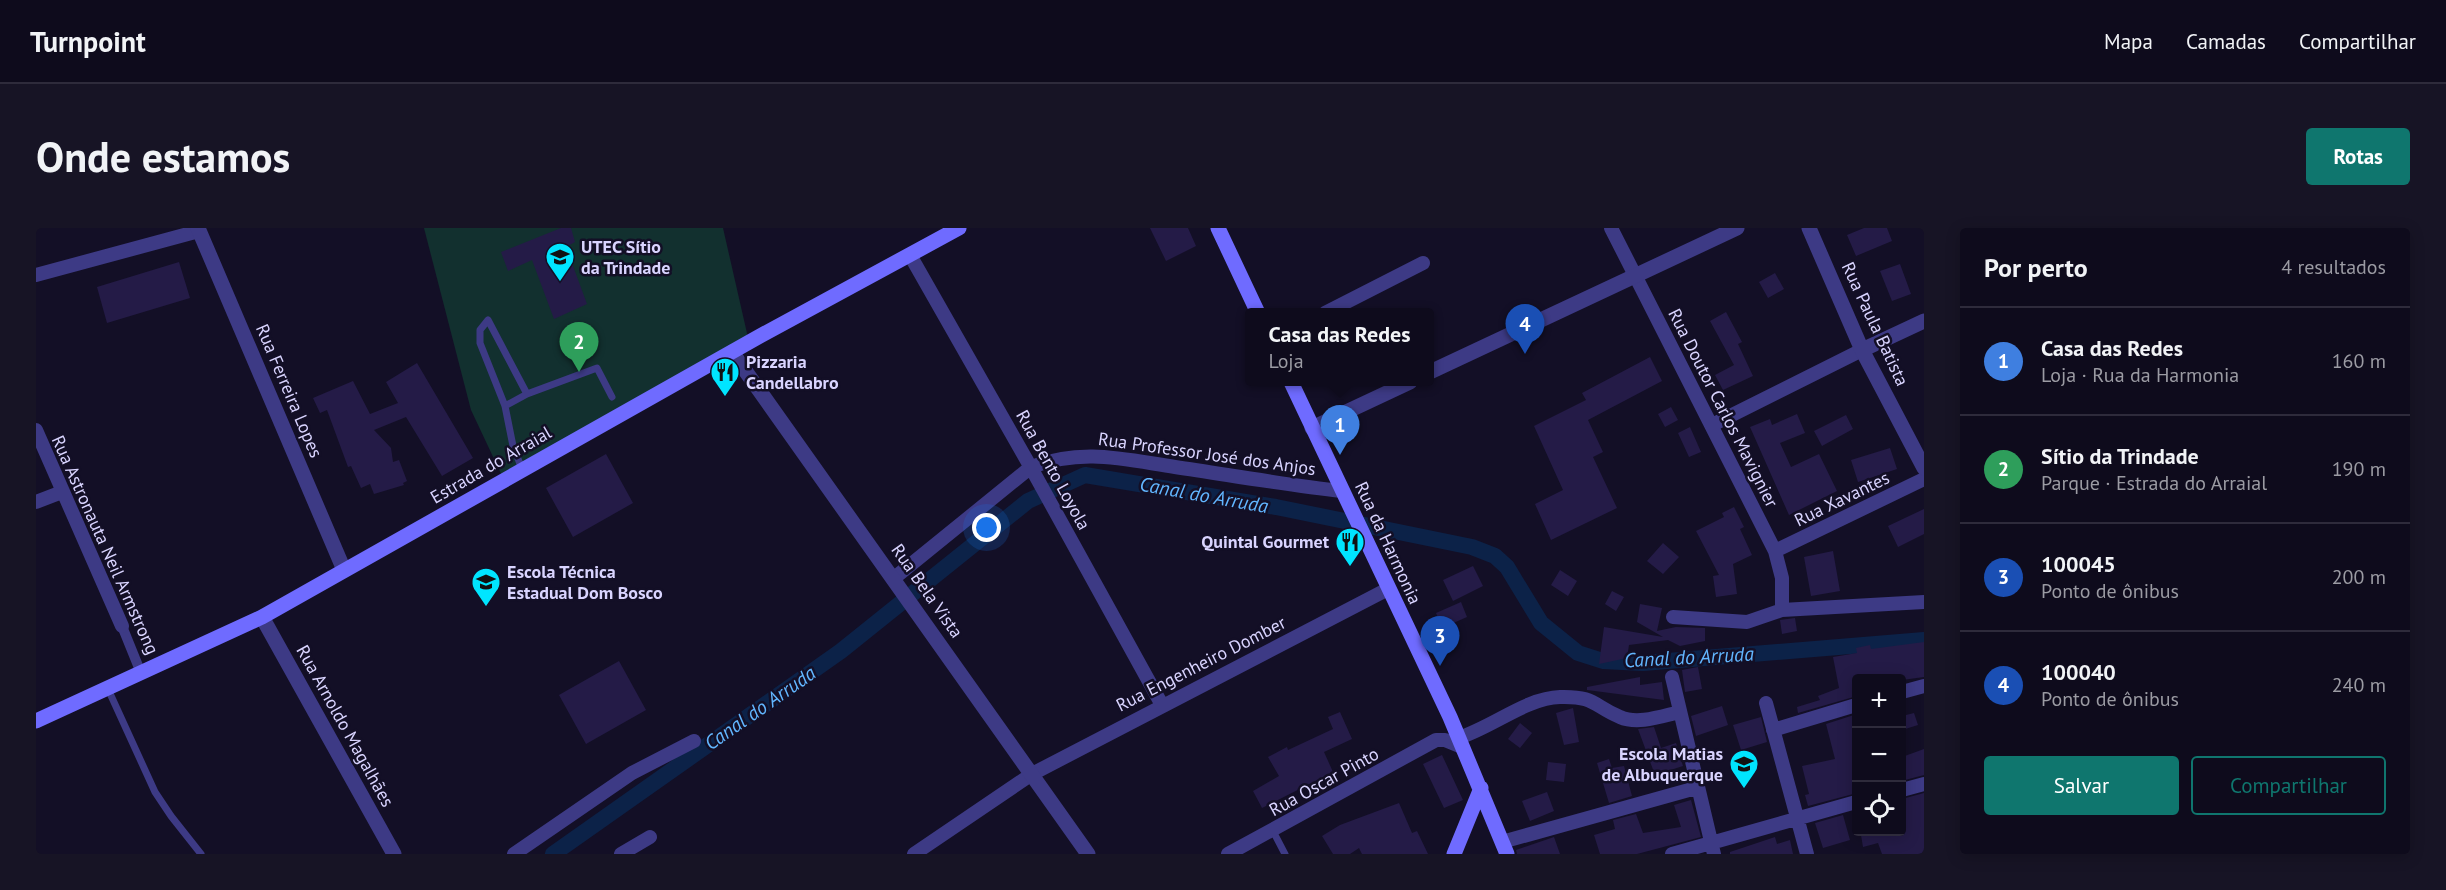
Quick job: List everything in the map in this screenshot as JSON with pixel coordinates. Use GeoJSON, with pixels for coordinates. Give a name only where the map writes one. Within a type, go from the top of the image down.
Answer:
{"type":"FeatureCollection","features":[{"type":"Feature","properties":{"kind":"main road","name":"Estrada do Arraial"},"geometry":{"type":"LineString","coordinates":[[36,721],[262,617],[522,469],[959,228]]}},
{"type":"Feature","properties":{"kind":"main road"},"geometry":{"type":"LineString","coordinates":[[1218,228],[1256,308]]}},
{"type":"Feature","properties":{"kind":"main road","name":"Rua da Harmonia"},"geometry":{"type":"LineString","coordinates":[[1292,386],[1449,717],[1505,848]]}},
{"type":"Feature","properties":{"kind":"main road"},"geometry":{"type":"LineString","coordinates":[[1454,854],[1481,788]]}},
{"type":"Feature","properties":{"kind":"street","name":"Rua Doutor Carlos Mavignier"},"geometry":{"type":"LineString","coordinates":[[1611,228],[1775,551],[1782,578],[1782,610]]}},
{"type":"Feature","properties":{"kind":"street"},"geometry":{"type":"LineString","coordinates":[[1434,370],[1737,228]]}},
{"type":"Feature","properties":{"kind":"street","name":"Rua Paula Batista"},"geometry":{"type":"LineString","coordinates":[[1809,228],[1862,350],[1924,468]]}},
{"type":"Feature","properties":{"kind":"street"},"geometry":{"type":"LineString","coordinates":[[36,275],[198,230]]}},
{"type":"Feature","properties":{"kind":"street","name":"Rua Ferreira Lopes"},"geometry":{"type":"LineString","coordinates":[[198,230],[344,570]]}},
{"type":"Feature","properties":{"kind":"street","name":"Rua Bento Loyola"},"geometry":{"type":"LineString","coordinates":[[910,255],[1162,705]]}},
{"type":"Feature","properties":{"kind":"street"},"geometry":{"type":"LineString","coordinates":[[1333,308],[1423,263]]}},
{"type":"Feature","properties":{"kind":"street"},"geometry":{"type":"LineString","coordinates":[[1712,425],[1924,321]]}},
{"type":"Feature","properties":{"kind":"street","name":"Rua Bela Vista"},"geometry":{"type":"LineString","coordinates":[[732,352],[1088,854]]}},
{"type":"Feature","properties":{"kind":"street"},"geometry":{"type":"LineString","coordinates":[[1311,428],[1399,386]]}},
{"type":"Feature","properties":{"kind":"street","name":"Rua Astronauta Neil Armstrong"},"geometry":{"type":"LineString","coordinates":[[36,430],[141,673]]}},
{"type":"Feature","properties":{"kind":"street","name":"Rua Professor José dos Anjos"},"geometry":{"type":"LineString","coordinates":[[896,584],[1032,470],[1081,455],[1121,457],[1342,491]]}},
{"type":"Feature","properties":{"kind":"street","name":"Rua Xavantes"},"geometry":{"type":"LineString","coordinates":[[1775,551],[1924,479]]}},
{"type":"Feature","properties":{"kind":"street"},"geometry":{"type":"LineString","coordinates":[[36,502],[62,492]]}},
{"type":"Feature","properties":{"kind":"street","name":"Rua Engenheiro Domber"},"geometry":{"type":"LineString","coordinates":[[914,854],[1032,774],[1388,589]]}},
{"type":"Feature","properties":{"kind":"street"},"geometry":{"type":"LineString","coordinates":[[1673,617],[1747,622],[1782,610],[1924,602]]}},
{"type":"Feature","properties":{"kind":"street","name":"Rua Arnoldo Magalhães"},"geometry":{"type":"LineString","coordinates":[[262,617],[394,854]]}},
{"type":"Feature","properties":{"kind":"street"},"geometry":{"type":"LineString","coordinates":[[1672,677],[1696,788],[1712,848]]}},
{"type":"Feature","properties":{"kind":"street"},"geometry":{"type":"LineString","coordinates":[[1906,692],[1924,686]]}},
{"type":"Feature","properties":{"kind":"street"},"geometry":{"type":"LineString","coordinates":[[1436,740],[1460,742],[1535,701],[1549,698],[1588,699],[1626,719],[1650,719],[1680,712]]}},
{"type":"Feature","properties":{"kind":"street"},"geometry":{"type":"LineString","coordinates":[[1766,702],[1807,854]]}},
{"type":"Feature","properties":{"kind":"street"},"geometry":{"type":"LineString","coordinates":[[1773,730],[1852,706]]}},
{"type":"Feature","properties":{"kind":"street"},"geometry":{"type":"LineString","coordinates":[[1436,740],[1444,734],[1449,717]]}},
{"type":"Feature","properties":{"kind":"street","name":"Rua Oscar Pinto"},"geometry":{"type":"LineString","coordinates":[[1228,854],[1436,740]]}},
{"type":"Feature","properties":{"kind":"street"},"geometry":{"type":"LineString","coordinates":[[514,854],[632,773],[694,741]]}},
{"type":"Feature","properties":{"kind":"street"},"geometry":{"type":"LineString","coordinates":[[1906,789],[1924,784]]}},
{"type":"Feature","properties":{"kind":"street"},"geometry":{"type":"LineString","coordinates":[[1505,848],[1696,788]]}},
{"type":"Feature","properties":{"kind":"street"},"geometry":{"type":"LineString","coordinates":[[1672,854],[1712,848],[1797,818],[1852,803]]}},
{"type":"Feature","properties":{"kind":"street"},"geometry":{"type":"LineString","coordinates":[[621,854],[650,837]]}},
{"type":"Feature","properties":{"kind":"lane"},"geometry":{"type":"LineString","coordinates":[[522,469],[513,446],[505,406],[480,343],[480,330],[488,320],[527,394]]}},
{"type":"Feature","properties":{"kind":"lane"},"geometry":{"type":"LineString","coordinates":[[505,406],[527,394],[597,368],[612,397]]}},
{"type":"Feature","properties":{"kind":"lane"},"geometry":{"type":"LineString","coordinates":[[108,689],[155,792],[201,854]]}},
{"type":"Feature","properties":{"kind":"lane"},"geometry":{"type":"LineString","coordinates":[[1273,831],[1285,854]]}},
{"type":"Feature","properties":{"kind":"green space"},"geometry":{"type":"Polygon","coordinates":[[[424,228],[723,228],[749,342],[504,480],[471,410],[424,228]]]}},
{"type":"Feature","properties":{"kind":"building","name":"UTEC Sítio da Trindade"},"geometry":{"type":"Polygon","coordinates":[[[561,228],[571,228],[575,242],[566,247],[587,304],[554,319],[532,260],[508,271],[501,252],[561,228]]]}},
{"type":"Feature","properties":{"kind":"building"},"geometry":{"type":"Polygon","coordinates":[[[1150,228],[1188,228],[1196,246],[1166,261],[1150,228]]]}},
{"type":"Feature","properties":{"kind":"building"},"geometry":{"type":"Polygon","coordinates":[[[1864,228],[1887,228],[1892,241],[1856,256],[1847,235],[1864,228]]]}},
{"type":"Feature","properties":{"kind":"building"},"geometry":{"type":"Polygon","coordinates":[[[179,262],[190,298],[107,323],[97,287],[179,262]]]}},
{"type":"Feature","properties":{"kind":"building"},"geometry":{"type":"Polygon","coordinates":[[[1900,264],[1911,294],[1892,301],[1880,271],[1900,264]]]}},
{"type":"Feature","properties":{"kind":"building"},"geometry":{"type":"Polygon","coordinates":[[[1775,273],[1784,289],[1768,298],[1759,282],[1775,273]]]}},
{"type":"Feature","properties":{"kind":"building"},"geometry":{"type":"Polygon","coordinates":[[[1726,312],[1742,342],[1738,344],[1753,376],[1723,390],[1715,375],[1734,365],[1710,321],[1726,312]]]}},
{"type":"Feature","properties":{"kind":"building"},"geometry":{"type":"Polygon","coordinates":[[[1650,357],[1662,381],[1588,420],[1603,452],[1593,457],[1617,508],[1551,540],[1535,504],[1563,490],[1534,426],[1586,400],[1582,393],[1650,357]]]}},
{"type":"Feature","properties":{"kind":"building"},"geometry":{"type":"Polygon","coordinates":[[[417,363],[473,458],[442,476],[406,417],[374,430],[391,448],[393,462],[399,460],[407,481],[403,483],[404,485],[374,494],[370,484],[361,488],[351,466],[348,467],[327,410],[320,413],[313,398],[353,381],[370,414],[398,403],[386,382],[417,363]]]}},
{"type":"Feature","properties":{"kind":"building"},"geometry":{"type":"Polygon","coordinates":[[[1671,407],[1678,420],[1665,427],[1658,414],[1671,407]]]}},
{"type":"Feature","properties":{"kind":"building"},"geometry":{"type":"Polygon","coordinates":[[[1797,414],[1805,433],[1780,443],[1791,467],[1819,454],[1837,491],[1789,515],[1750,427],[1770,419],[1772,425],[1797,414]]]}},
{"type":"Feature","properties":{"kind":"building"},"geometry":{"type":"Polygon","coordinates":[[[1846,415],[1853,429],[1822,446],[1814,431],[1846,415]]]}},
{"type":"Feature","properties":{"kind":"building"},"geometry":{"type":"Polygon","coordinates":[[[1690,427],[1701,452],[1689,457],[1678,433],[1690,427]]]}},
{"type":"Feature","properties":{"kind":"building"},"geometry":{"type":"Polygon","coordinates":[[[1890,448],[1897,469],[1858,482],[1851,460],[1890,448]]]}},
{"type":"Feature","properties":{"kind":"building"},"geometry":{"type":"Polygon","coordinates":[[[606,454],[633,503],[573,537],[546,488],[606,454]]]}},
{"type":"Feature","properties":{"kind":"building"},"geometry":{"type":"Polygon","coordinates":[[[1734,507],[1744,527],[1740,529],[1752,555],[1733,564],[1737,594],[1716,597],[1713,576],[1719,575],[1696,531],[1724,517],[1722,513],[1734,507]]]}},
{"type":"Feature","properties":{"kind":"building"},"geometry":{"type":"Polygon","coordinates":[[[1924,509],[1924,534],[1898,547],[1888,526],[1924,509]]]}},
{"type":"Feature","properties":{"kind":"building"},"geometry":{"type":"Polygon","coordinates":[[[1663,543],[1679,557],[1663,574],[1647,561],[1663,543]]]}},
{"type":"Feature","properties":{"kind":"building"},"geometry":{"type":"Polygon","coordinates":[[[1833,551],[1840,591],[1811,596],[1804,557],[1833,551]]]}},
{"type":"Feature","properties":{"kind":"building"},"geometry":{"type":"Polygon","coordinates":[[[1473,566],[1483,586],[1453,601],[1443,580],[1473,566]]]}},
{"type":"Feature","properties":{"kind":"building"},"geometry":{"type":"Polygon","coordinates":[[[1560,570],[1577,581],[1568,596],[1551,585],[1560,570]]]}},
{"type":"Feature","properties":{"kind":"building"},"geometry":{"type":"Polygon","coordinates":[[[1612,591],[1624,597],[1616,611],[1605,604],[1612,591]]]}},
{"type":"Feature","properties":{"kind":"building"},"geometry":{"type":"Polygon","coordinates":[[[1461,602],[1467,617],[1442,628],[1436,613],[1461,602]]]}},
{"type":"Feature","properties":{"kind":"building"},"geometry":{"type":"Polygon","coordinates":[[[1640,604],[1662,608],[1657,631],[1676,627],[1705,628],[1705,641],[1680,646],[1668,640],[1629,645],[1627,658],[1599,664],[1604,627],[1663,637],[1637,622],[1640,604]]]}},
{"type":"Feature","properties":{"kind":"building"},"geometry":{"type":"Polygon","coordinates":[[[1795,618],[1797,631],[1782,634],[1780,620],[1795,618]]]}},
{"type":"Feature","properties":{"kind":"building"},"geometry":{"type":"Polygon","coordinates":[[[1924,642],[1924,677],[1906,679],[1906,674],[1852,674],[1852,697],[1798,713],[1797,707],[1820,700],[1818,696],[1839,688],[1833,657],[1857,653],[1856,648],[1870,645],[1871,649],[1924,642]]]}},
{"type":"Feature","properties":{"kind":"building"},"geometry":{"type":"Polygon","coordinates":[[[619,661],[646,710],[586,744],[559,695],[619,661]]]}},
{"type":"Feature","properties":{"kind":"building"},"geometry":{"type":"Polygon","coordinates":[[[1698,667],[1702,689],[1685,692],[1682,670],[1698,667]]]}},
{"type":"Feature","properties":{"kind":"building"},"geometry":{"type":"Polygon","coordinates":[[[1640,677],[1640,685],[1662,682],[1664,700],[1587,690],[1587,687],[1640,677]]]}},
{"type":"Feature","properties":{"kind":"building"},"geometry":{"type":"Polygon","coordinates":[[[1722,706],[1728,725],[1696,736],[1691,716],[1722,706]]]}},
{"type":"Feature","properties":{"kind":"building"},"geometry":{"type":"Polygon","coordinates":[[[1573,708],[1579,742],[1564,745],[1556,713],[1573,708]]]}},
{"type":"Feature","properties":{"kind":"building"},"geometry":{"type":"Polygon","coordinates":[[[1340,712],[1352,739],[1324,752],[1333,772],[1262,808],[1253,791],[1279,776],[1268,757],[1333,729],[1328,717],[1340,712]]]}},
{"type":"Feature","properties":{"kind":"building"},"geometry":{"type":"Polygon","coordinates":[[[1914,713],[1918,725],[1906,729],[1906,715],[1914,713]]]}},
{"type":"Feature","properties":{"kind":"building"},"geometry":{"type":"Polygon","coordinates":[[[1852,716],[1852,794],[1808,806],[1805,795],[1809,794],[1802,766],[1835,759],[1826,724],[1852,716]]]}},
{"type":"Feature","properties":{"kind":"building"},"geometry":{"type":"Polygon","coordinates":[[[1761,717],[1767,742],[1741,750],[1733,725],[1761,717]]]}},
{"type":"Feature","properties":{"kind":"building"},"geometry":{"type":"Polygon","coordinates":[[[1520,723],[1532,733],[1520,748],[1508,739],[1520,723]]]}},
{"type":"Feature","properties":{"kind":"building"},"geometry":{"type":"Polygon","coordinates":[[[1654,727],[1661,748],[1676,743],[1683,766],[1655,775],[1638,729],[1654,727]]]}},
{"type":"Feature","properties":{"kind":"building"},"geometry":{"type":"Polygon","coordinates":[[[1924,749],[1924,775],[1906,780],[1906,756],[1924,749]]]}},
{"type":"Feature","properties":{"kind":"building"},"geometry":{"type":"Polygon","coordinates":[[[1442,755],[1463,800],[1444,808],[1423,764],[1442,755]]]}},
{"type":"Feature","properties":{"kind":"building"},"geometry":{"type":"Polygon","coordinates":[[[1609,759],[1612,768],[1624,766],[1632,796],[1609,803],[1597,763],[1609,759]]]}},
{"type":"Feature","properties":{"kind":"building"},"geometry":{"type":"Polygon","coordinates":[[[1548,762],[1566,764],[1564,782],[1546,780],[1548,762]]]}},
{"type":"Feature","properties":{"kind":"building"},"geometry":{"type":"Polygon","coordinates":[[[1547,792],[1554,811],[1530,821],[1522,801],[1547,792]]]}},
{"type":"Feature","properties":{"kind":"building"},"geometry":{"type":"Polygon","coordinates":[[[1924,793],[1924,854],[1882,854],[1878,843],[1863,847],[1861,836],[1906,836],[1906,798],[1924,793]]]}},
{"type":"Feature","properties":{"kind":"building"},"geometry":{"type":"Polygon","coordinates":[[[1691,800],[1701,837],[1637,854],[1600,854],[1594,835],[1615,829],[1613,820],[1636,814],[1643,833],[1681,827],[1674,805],[1691,800]]]}},
{"type":"Feature","properties":{"kind":"building"},"geometry":{"type":"Polygon","coordinates":[[[1399,803],[1412,833],[1417,831],[1428,854],[1362,854],[1359,848],[1350,854],[1333,854],[1322,836],[1340,825],[1399,803]]]}},
{"type":"Feature","properties":{"kind":"building"},"geometry":{"type":"Polygon","coordinates":[[[1843,815],[1850,840],[1823,848],[1815,823],[1843,815]]]}},
{"type":"Feature","properties":{"kind":"building"},"geometry":{"type":"Polygon","coordinates":[[[1554,837],[1560,854],[1517,854],[1516,850],[1554,837]]]}},
{"type":"Feature","properties":{"kind":"building"},"geometry":{"type":"Polygon","coordinates":[[[1775,837],[1777,844],[1790,840],[1793,854],[1730,854],[1730,852],[1775,837]]]}},
{"type":"Feature","properties":{"kind":"waterway","name":"Canal do Arruda"},"geometry":{"type":"LineString","coordinates":[[553,854],[841,651],[1028,501],[1085,475],[1276,507],[1472,547],[1495,556],[1507,567],[1541,623],[1578,653],[1603,661],[1643,663],[1924,640]]}},
{"type":"Feature","properties":{"kind":"place","name":"UTEC Sítio da Trindade"},"geometry":{"type":"Point","coordinates":[560,282]}},
{"type":"Feature","properties":{"kind":"place","name":"100040"},"geometry":{"type":"Point","coordinates":[1525,354]}},
{"type":"Feature","properties":{"kind":"place","name":"Sítio da Trindade"},"geometry":{"type":"Point","coordinates":[579,372]}},
{"type":"Feature","properties":{"kind":"place","name":"Pizzaria Candellabro"},"geometry":{"type":"Point","coordinates":[725,398]}},
{"type":"Feature","properties":{"kind":"place","name":"Casa das Redes"},"geometry":{"type":"Point","coordinates":[1340,455]}},
{"type":"Feature","properties":{"kind":"place","name":"Quintal Gourmet"},"geometry":{"type":"Point","coordinates":[1350,568]}},
{"type":"Feature","properties":{"kind":"place","name":"Escola Técnica Estadual Dom Bosco"},"geometry":{"type":"Point","coordinates":[486,608]}},
{"type":"Feature","properties":{"kind":"place","name":"100045"},"geometry":{"type":"Point","coordinates":[1440,666]}},
{"type":"Feature","properties":{"kind":"place","name":"Escola Matias de Albuquerque"},"geometry":{"type":"Point","coordinates":[1744,790]}}]}
